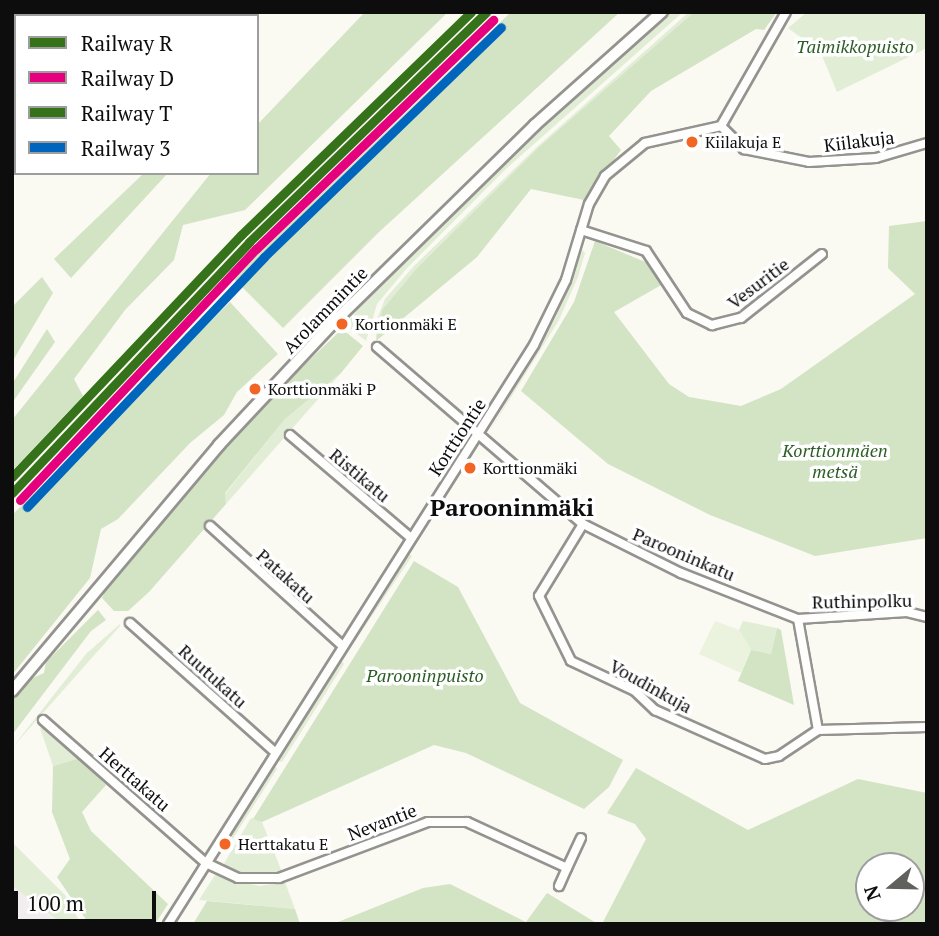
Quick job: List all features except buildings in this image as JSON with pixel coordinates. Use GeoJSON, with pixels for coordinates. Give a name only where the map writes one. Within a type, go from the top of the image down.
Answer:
{"type":"FeatureCollection","features":[{"type":"Feature","properties":{"kind":"street","name":"Arolammintie"},"geometry":{"type":"LineString","coordinates":[[12,691],[219,445],[337,319],[535,125],[662,12]]}},
{"type":"Feature","properties":{"kind":"street"},"geometry":{"type":"LineString","coordinates":[[721,126],[786,12]]}},
{"type":"Feature","properties":{"kind":"street","name":"Kiilakuja"},"geometry":{"type":"LineString","coordinates":[[721,126],[744,149],[809,162],[876,158],[927,143]]}},
{"type":"Feature","properties":{"kind":"street","name":"Korttiontie"},"geometry":{"type":"LineString","coordinates":[[168,924],[550,315],[597,188],[623,156],[662,137],[721,126]]}},
{"type":"Feature","properties":{"kind":"street","name":"Vesuritie"},"geometry":{"type":"LineString","coordinates":[[580,230],[646,251],[687,313],[712,325],[741,318],[822,254]]}},
{"type":"Feature","properties":{"kind":"street","name":"Parooninkatu"},"geometry":{"type":"LineString","coordinates":[[377,347],[583,524],[681,573],[798,619]]}},
{"type":"Feature","properties":{"kind":"street","name":"Ristikatu"},"geometry":{"type":"LineString","coordinates":[[290,435],[411,538]]}},
{"type":"Feature","properties":{"kind":"street","name":"Voudinkuja"},"geometry":{"type":"LineString","coordinates":[[583,524],[539,596],[572,662],[635,691],[655,710],[760,758],[779,756],[818,730]]}},
{"type":"Feature","properties":{"kind":"street","name":"Patakatu"},"geometry":{"type":"LineString","coordinates":[[210,526],[343,646]]}},
{"type":"Feature","properties":{"kind":"street","name":"Ruthinpolku"},"geometry":{"type":"LineString","coordinates":[[798,619],[907,612],[927,617]]}},
{"type":"Feature","properties":{"kind":"street"},"geometry":{"type":"LineString","coordinates":[[798,619],[818,730],[927,727]]}},
{"type":"Feature","properties":{"kind":"street","name":"Ruutukatu"},"geometry":{"type":"LineString","coordinates":[[130,623],[276,753]]}},
{"type":"Feature","properties":{"kind":"street","name":"Herttakatu"},"geometry":{"type":"LineString","coordinates":[[43,720],[206,863]]}},
{"type":"Feature","properties":{"kind":"street","name":"Nevantie"},"geometry":{"type":"LineString","coordinates":[[206,863],[238,878],[266,881],[415,825],[454,820],[568,868]]}},
{"type":"Feature","properties":{"kind":"street"},"geometry":{"type":"LineString","coordinates":[[559,886],[581,838]]}},
{"type":"Feature","properties":{"kind":"shaded area"},"geometry":{"type":"Polygon","coordinates":[[[12,884],[45,912],[62,924],[12,924],[12,884]]]}},
{"type":"Feature","properties":{"kind":"green space"},"geometry":{"type":"Polygon","coordinates":[[[137,12],[241,12],[239,14],[137,12]]]}},
{"type":"Feature","properties":{"kind":"green space"},"geometry":{"type":"Polygon","coordinates":[[[365,12],[448,12],[245,210],[183,225],[174,260],[125,310],[74,379],[83,396],[12,471],[12,420],[209,175],[259,175],[259,123],[365,12]]]}},
{"type":"Feature","properties":{"kind":"green space"},"geometry":{"type":"Polygon","coordinates":[[[511,12],[620,12],[379,232],[283,328],[233,278],[511,12]]]}},
{"type":"Feature","properties":{"kind":"green space"},"geometry":{"type":"Polygon","coordinates":[[[671,12],[683,12],[507,168],[407,268],[377,304],[366,341],[346,325],[369,295],[475,190],[671,12]]]}},
{"type":"Feature","properties":{"kind":"green space"},"geometry":{"type":"Polygon","coordinates":[[[689,12],[694,12],[539,147],[416,269],[382,310],[376,341],[376,322],[385,299],[414,266],[538,146],[689,12]]]}},
{"type":"Feature","properties":{"kind":"green space"},"geometry":{"type":"Polygon","coordinates":[[[694,12],[777,12],[764,30],[756,29],[651,91],[609,136],[621,150],[584,200],[531,189],[477,257],[376,341],[382,310],[416,269],[539,147],[694,12]]]}},
{"type":"Feature","properties":{"kind":"green space","name":"Taimikkopuisto"},"geometry":{"type":"Polygon","coordinates":[[[807,12],[927,12],[927,48],[837,92],[820,51],[788,28],[807,12]]]}},
{"type":"Feature","properties":{"kind":"green space"},"geometry":{"type":"Polygon","coordinates":[[[142,175],[166,175],[71,278],[54,259],[142,175]]]}},
{"type":"Feature","properties":{"kind":"green space","name":"Korttionmäen metsä"},"geometry":{"type":"Polygon","coordinates":[[[927,221],[927,538],[815,556],[710,515],[608,464],[521,391],[574,302],[595,241],[650,264],[663,284],[614,312],[669,384],[689,397],[741,406],[781,389],[915,294],[888,268],[889,226],[927,221]]]}},
{"type":"Feature","properties":{"kind":"green space"},"geometry":{"type":"Polygon","coordinates":[[[582,250],[585,253],[578,277],[559,320],[488,434],[556,317],[582,250]]]}},
{"type":"Feature","properties":{"kind":"green space"},"geometry":{"type":"Polygon","coordinates":[[[42,277],[53,293],[12,362],[12,307],[42,277]]]}},
{"type":"Feature","properties":{"kind":"green space"},"geometry":{"type":"Polygon","coordinates":[[[230,302],[278,354],[237,392],[224,415],[190,443],[118,519],[101,529],[90,578],[12,675],[12,515],[230,302]]]}},
{"type":"Feature","properties":{"kind":"green space"},"geometry":{"type":"Polygon","coordinates":[[[47,329],[55,342],[12,403],[12,384],[47,329]]]}},
{"type":"Feature","properties":{"kind":"green space"},"geometry":{"type":"Polygon","coordinates":[[[342,329],[363,346],[341,373],[285,419],[225,493],[226,504],[149,592],[128,611],[114,611],[102,598],[110,580],[263,404],[342,329]]]}},
{"type":"Feature","properties":{"kind":"green space"},"geometry":{"type":"Polygon","coordinates":[[[341,373],[226,504],[225,494],[285,419],[341,373]]]}},
{"type":"Feature","properties":{"kind":"green space"},"geometry":{"type":"Polygon","coordinates":[[[408,553],[412,556],[345,656],[343,655],[408,553]]]}},
{"type":"Feature","properties":{"kind":"green space","name":"Parooninpuisto"},"geometry":{"type":"Polygon","coordinates":[[[414,561],[458,587],[520,703],[623,760],[609,787],[584,809],[466,753],[434,745],[262,822],[253,819],[414,561]]]}},
{"type":"Feature","properties":{"kind":"green space"},"geometry":{"type":"Polygon","coordinates":[[[98,610],[106,620],[91,631],[12,735],[12,700],[26,681],[44,673],[46,662],[98,610]]]}},
{"type":"Feature","properties":{"kind":"green space"},"geometry":{"type":"Polygon","coordinates":[[[715,621],[739,630],[751,650],[741,673],[699,654],[715,621]]]}},
{"type":"Feature","properties":{"kind":"green space"},"geometry":{"type":"Polygon","coordinates":[[[743,621],[777,628],[771,654],[751,650],[739,630],[743,621]]]}},
{"type":"Feature","properties":{"kind":"green space"},"geometry":{"type":"Polygon","coordinates":[[[120,626],[12,748],[86,654],[120,626]]]}},
{"type":"Feature","properties":{"kind":"green space"},"geometry":{"type":"Polygon","coordinates":[[[777,628],[781,630],[794,705],[738,681],[751,650],[771,654],[777,628]]]}},
{"type":"Feature","properties":{"kind":"green space"},"geometry":{"type":"Polygon","coordinates":[[[341,660],[344,664],[282,762],[277,760],[341,660]]]}},
{"type":"Feature","properties":{"kind":"green space"},"geometry":{"type":"Polygon","coordinates":[[[40,728],[46,729],[80,758],[53,766],[40,728]]]}},
{"type":"Feature","properties":{"kind":"green space"},"geometry":{"type":"Polygon","coordinates":[[[80,758],[106,785],[82,812],[91,831],[168,904],[155,924],[89,924],[57,877],[70,859],[52,812],[53,766],[80,758]]]}},
{"type":"Feature","properties":{"kind":"green space"},"geometry":{"type":"Polygon","coordinates":[[[274,765],[277,769],[230,843],[226,841],[274,765]]]}},
{"type":"Feature","properties":{"kind":"green space"},"geometry":{"type":"Polygon","coordinates":[[[636,768],[748,830],[858,779],[927,793],[927,924],[602,924],[646,839],[635,824],[607,813],[636,768]]]}},
{"type":"Feature","properties":{"kind":"green space"},"geometry":{"type":"Polygon","coordinates":[[[251,818],[262,822],[282,872],[247,875],[222,867],[251,818]]]}},
{"type":"Feature","properties":{"kind":"green space"},"geometry":{"type":"Polygon","coordinates":[[[12,842],[65,895],[81,924],[62,924],[14,887],[12,842]]]}},
{"type":"Feature","properties":{"kind":"green space"},"geometry":{"type":"Polygon","coordinates":[[[215,875],[259,886],[285,882],[295,909],[199,900],[215,875]]]}},
{"type":"Feature","properties":{"kind":"green space"},"geometry":{"type":"Polygon","coordinates":[[[450,884],[526,922],[547,893],[598,924],[333,924],[423,888],[450,884]]]}},
{"type":"Feature","properties":{"kind":"green space"},"geometry":{"type":"Polygon","coordinates":[[[207,901],[295,909],[300,924],[193,924],[207,901]]]}},
{"type":"Feature","properties":{"kind":"rail line","name":"T"},"geometry":{"type":"LineString","coordinates":[[12,477],[241,235],[471,12]]}},
{"type":"Feature","properties":{"kind":"rail line","name":"R"},"geometry":{"type":"LineString","coordinates":[[12,493],[249,242],[486,12]]}},
{"type":"Feature","properties":{"kind":"rail line","name":"D"},"geometry":{"type":"LineString","coordinates":[[20,500],[256,249],[493,20]]}},
{"type":"Feature","properties":{"kind":"rail line","name":"3"},"geometry":{"type":"LineString","coordinates":[[27,507],[264,257],[501,27]]}},
{"type":"Feature","properties":{"kind":"place","name":"Kiilakuja E"},"geometry":{"type":"Point","coordinates":[692,142]}},
{"type":"Feature","properties":{"kind":"place","name":"Kortionmäki E"},"geometry":{"type":"Point","coordinates":[342,324]}},
{"type":"Feature","properties":{"kind":"place","name":"Korttionmäki P"},"geometry":{"type":"Point","coordinates":[255,389]}},
{"type":"Feature","properties":{"kind":"place","name":"Korttionmäki"},"geometry":{"type":"Point","coordinates":[470,468]}},
{"type":"Feature","properties":{"kind":"place","name":"Herttakatu E"},"geometry":{"type":"Point","coordinates":[225,844]}},
{"type":"Feature","properties":{"kind":"district","name":"Parooninmäki"},"geometry":{"type":"Point","coordinates":[512,508]}}]}
